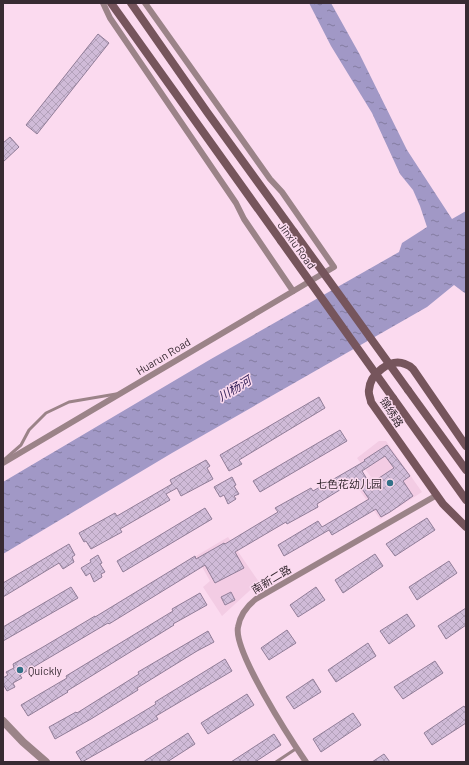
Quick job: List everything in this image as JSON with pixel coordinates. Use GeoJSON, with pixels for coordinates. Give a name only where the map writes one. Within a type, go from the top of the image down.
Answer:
{"type":"FeatureCollection","features":[{"type":"Feature","properties":{"kind":"main road","name":"Jinxiu Road"},"geometry":{"type":"LineString","coordinates":[[111,3],[466,500]]}},
{"type":"Feature","properties":{"kind":"main road","name":"Jinxiu Road"},"geometry":{"type":"LineString","coordinates":[[131,3],[207,112],[466,470]]}},
{"type":"Feature","properties":{"kind":"main road","name":"锦绣路"},"geometry":{"type":"LineString","coordinates":[[466,446],[414,369],[406,364],[398,363],[387,366],[377,372],[372,379],[368,390],[371,402],[443,504],[466,527]]}},
{"type":"Feature","properties":{"kind":"street"},"geometry":{"type":"LineString","coordinates":[[103,3],[110,18],[236,203],[244,219],[293,291]]}},
{"type":"Feature","properties":{"kind":"street","name":"Huarun Road"},"geometry":{"type":"LineString","coordinates":[[3,462],[334,267],[282,192],[270,178],[145,3]]}},
{"type":"Feature","properties":{"kind":"street","name":"南新二路"},"geometry":{"type":"LineString","coordinates":[[306,762],[275,714],[240,645],[238,627],[246,608],[256,599],[437,495]]}},
{"type":"Feature","properties":{"kind":"street"},"geometry":{"type":"LineString","coordinates":[[3,721],[23,742],[46,762]]}},
{"type":"Feature","properties":{"kind":"lane"},"geometry":{"type":"LineString","coordinates":[[3,462],[21,445],[29,430],[46,413],[69,402],[90,397],[109,396],[124,391]]}},
{"type":"Feature","properties":{"kind":"lane"},"geometry":{"type":"LineString","coordinates":[[276,762],[297,748]]}},
{"type":"Feature","properties":{"kind":"shaded area","name":"七色花幼儿园"},"geometry":{"type":"Polygon","coordinates":[[[379,441],[386,441],[422,492],[380,519],[358,488],[371,477],[357,458],[379,441]]]}},
{"type":"Feature","properties":{"kind":"shaded area"},"geometry":{"type":"Polygon","coordinates":[[[228,537],[259,582],[222,616],[203,587],[210,581],[196,556],[228,537]]]}},
{"type":"Feature","properties":{"kind":"water","name":"川杨河"},"geometry":{"type":"Polygon","coordinates":[[[309,3],[331,3],[360,55],[407,150],[452,219],[466,211],[466,294],[454,285],[427,307],[172,453],[3,554],[3,482],[211,359],[399,252],[402,243],[427,227],[413,190],[400,174],[372,113],[331,46],[309,3]]]}},
{"type":"Feature","properties":{"kind":"building"},"geometry":{"type":"Polygon","coordinates":[[[98,34],[109,43],[37,134],[26,125],[98,34]]]}},
{"type":"Feature","properties":{"kind":"building"},"geometry":{"type":"Polygon","coordinates":[[[10,137],[19,147],[3,162],[3,143],[10,137]]]}},
{"type":"Feature","properties":{"kind":"building"},"geometry":{"type":"Polygon","coordinates":[[[319,397],[325,408],[239,460],[242,464],[229,471],[220,455],[319,397]]]}},
{"type":"Feature","properties":{"kind":"building"},"geometry":{"type":"Polygon","coordinates":[[[340,430],[347,441],[260,492],[253,481],[340,430]]]}},
{"type":"Feature","properties":{"kind":"building"},"geometry":{"type":"Polygon","coordinates":[[[387,445],[410,476],[403,481],[413,496],[381,517],[376,509],[332,535],[329,530],[284,556],[278,545],[318,521],[322,527],[369,499],[356,480],[317,504],[318,507],[287,524],[286,522],[235,552],[244,568],[215,583],[205,565],[109,624],[108,623],[20,675],[22,678],[13,683],[15,687],[7,691],[3,684],[3,678],[8,675],[6,672],[14,668],[13,664],[95,617],[195,556],[196,559],[224,543],[225,544],[278,512],[275,508],[311,488],[313,491],[365,461],[364,460],[387,445]],[[385,456],[362,471],[370,484],[394,468],[385,456]]]}},
{"type":"Feature","properties":{"kind":"building"},"geometry":{"type":"Polygon","coordinates":[[[206,460],[210,466],[207,468],[213,479],[181,496],[177,488],[166,494],[170,500],[120,529],[122,532],[91,549],[86,541],[84,542],[79,533],[115,513],[117,516],[172,484],[170,480],[206,460]]]}},
{"type":"Feature","properties":{"kind":"building"},"geometry":{"type":"Polygon","coordinates":[[[232,477],[236,485],[234,486],[239,494],[234,496],[236,499],[228,504],[224,495],[220,497],[214,487],[232,477]]]}},
{"type":"Feature","properties":{"kind":"building"},"geometry":{"type":"Polygon","coordinates":[[[205,508],[212,519],[123,572],[117,561],[205,508]]]}},
{"type":"Feature","properties":{"kind":"building"},"geometry":{"type":"Polygon","coordinates":[[[427,518],[435,530],[395,556],[386,544],[427,518]]]}},
{"type":"Feature","properties":{"kind":"building"},"geometry":{"type":"Polygon","coordinates":[[[69,544],[75,555],[72,557],[74,562],[63,569],[59,563],[3,597],[3,583],[69,544]]]}},
{"type":"Feature","properties":{"kind":"building"},"geometry":{"type":"Polygon","coordinates":[[[375,554],[383,566],[343,593],[335,580],[375,554]]]}},
{"type":"Feature","properties":{"kind":"building"},"geometry":{"type":"Polygon","coordinates":[[[98,555],[102,563],[100,564],[105,572],[101,574],[102,577],[94,582],[90,573],[86,576],[81,568],[91,562],[90,560],[98,555]]]}},
{"type":"Feature","properties":{"kind":"building"},"geometry":{"type":"Polygon","coordinates":[[[449,561],[457,573],[417,600],[409,587],[449,561]]]}},
{"type":"Feature","properties":{"kind":"building"},"geometry":{"type":"Polygon","coordinates":[[[71,587],[78,598],[3,641],[3,627],[71,587]]]}},
{"type":"Feature","properties":{"kind":"building"},"geometry":{"type":"Polygon","coordinates":[[[316,587],[325,600],[298,617],[290,605],[316,587]]]}},
{"type":"Feature","properties":{"kind":"building"},"geometry":{"type":"Polygon","coordinates":[[[231,592],[235,600],[225,605],[221,597],[231,592]]]}},
{"type":"Feature","properties":{"kind":"building"},"geometry":{"type":"Polygon","coordinates":[[[200,593],[207,605],[173,624],[174,625],[28,716],[21,705],[67,678],[66,676],[200,593]]]}},
{"type":"Feature","properties":{"kind":"building"},"geometry":{"type":"Polygon","coordinates":[[[466,608],[466,625],[446,639],[438,626],[466,608]]]}},
{"type":"Feature","properties":{"kind":"building"},"geometry":{"type":"Polygon","coordinates":[[[407,614],[415,626],[389,644],[380,631],[407,614]]]}},
{"type":"Feature","properties":{"kind":"building"},"geometry":{"type":"Polygon","coordinates":[[[287,630],[296,643],[269,660],[261,648],[287,630]]]}},
{"type":"Feature","properties":{"kind":"building"},"geometry":{"type":"Polygon","coordinates":[[[208,631],[214,642],[137,688],[138,690],[91,719],[55,739],[49,727],[76,712],[77,713],[139,674],[138,672],[208,631]]]}},
{"type":"Feature","properties":{"kind":"building"},"geometry":{"type":"Polygon","coordinates":[[[368,643],[376,656],[336,682],[328,670],[368,643]]]}},
{"type":"Feature","properties":{"kind":"building"},"geometry":{"type":"Polygon","coordinates":[[[225,659],[232,671],[156,716],[158,719],[82,762],[76,752],[156,704],[155,702],[225,659]]]}},
{"type":"Feature","properties":{"kind":"building"},"geometry":{"type":"Polygon","coordinates":[[[435,661],[443,673],[403,699],[394,687],[435,661]]]}},
{"type":"Feature","properties":{"kind":"building"},"geometry":{"type":"Polygon","coordinates":[[[313,679],[321,692],[294,709],[286,697],[313,679]]]}},
{"type":"Feature","properties":{"kind":"building"},"geometry":{"type":"Polygon","coordinates":[[[247,694],[254,705],[208,734],[201,723],[247,694]]]}},
{"type":"Feature","properties":{"kind":"building"},"geometry":{"type":"Polygon","coordinates":[[[464,706],[466,709],[466,723],[432,745],[424,733],[464,706]]]}},
{"type":"Feature","properties":{"kind":"building"},"geometry":{"type":"Polygon","coordinates":[[[353,713],[361,725],[321,752],[313,739],[353,713]]]}},
{"type":"Feature","properties":{"kind":"building"},"geometry":{"type":"Polygon","coordinates":[[[188,733],[195,744],[167,762],[143,762],[188,733]]]}},
{"type":"Feature","properties":{"kind":"building"},"geometry":{"type":"Polygon","coordinates":[[[274,734],[281,745],[255,762],[231,762],[274,734]]]}},
{"type":"Feature","properties":{"kind":"building"},"geometry":{"type":"Polygon","coordinates":[[[384,754],[390,762],[372,762],[384,754]]]}},
{"type":"Feature","properties":{"kind":"place","name":"七色花幼儿园"},"geometry":{"type":"Point","coordinates":[390,483]}},
{"type":"Feature","properties":{"kind":"place","name":"Quickly"},"geometry":{"type":"Point","coordinates":[20,670]}}]}
